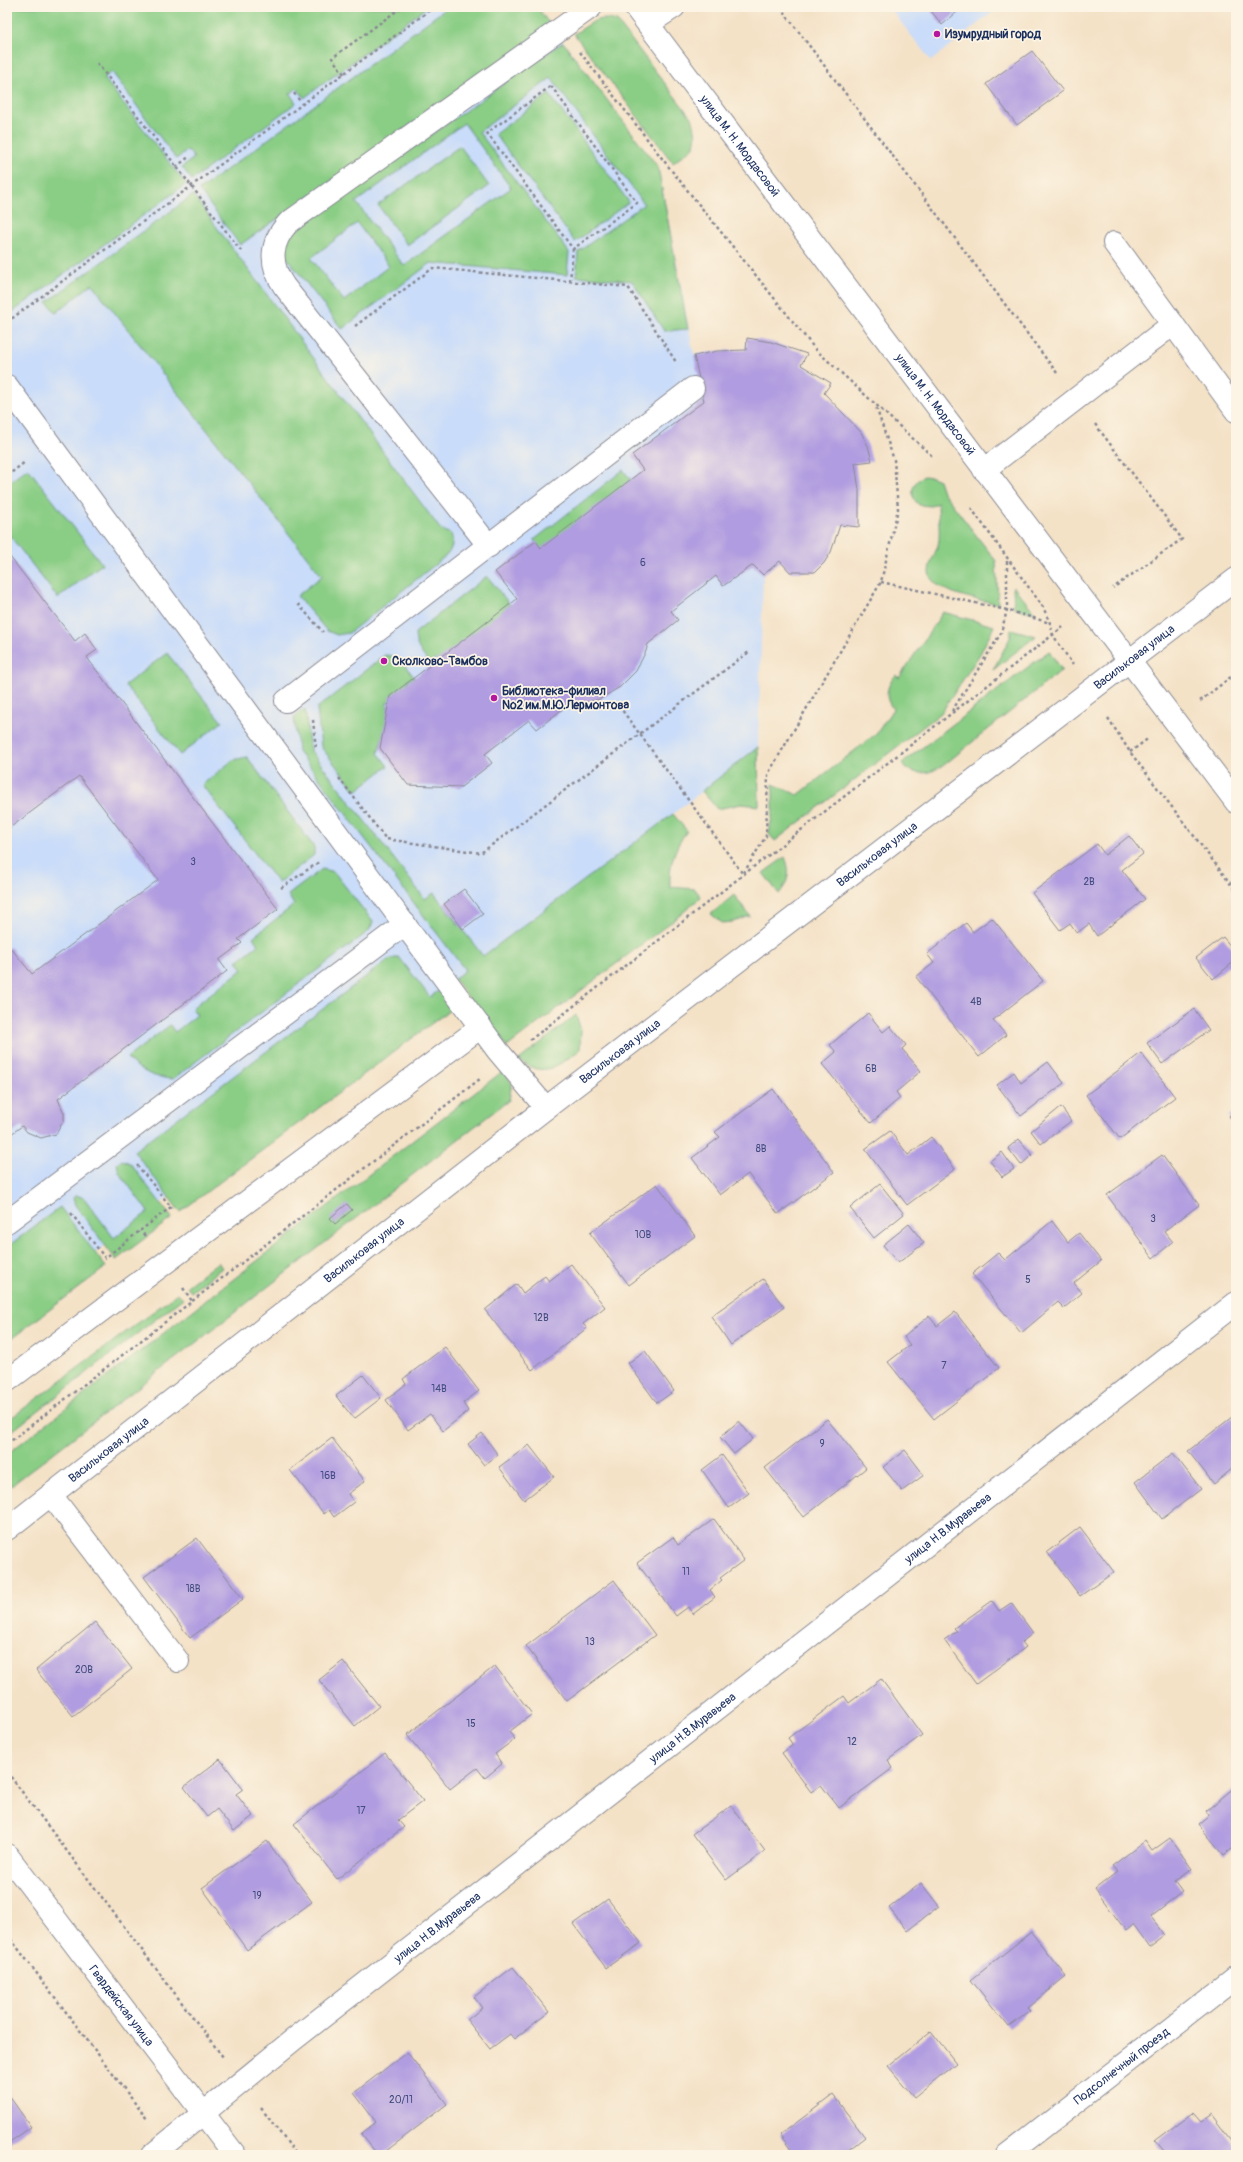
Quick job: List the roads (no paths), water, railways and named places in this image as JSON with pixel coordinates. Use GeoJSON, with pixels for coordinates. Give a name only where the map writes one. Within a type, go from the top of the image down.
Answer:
{"type":"FeatureCollection","features":[{"type":"Feature","properties":{"kind":"street"},"geometry":{"type":"LineString","coordinates":[[489,546],[284,286],[274,266],[274,244],[277,236],[288,223],[591,7]]}},
{"type":"Feature","properties":{"kind":"street"},"geometry":{"type":"LineString","coordinates":[[641,15],[674,7]]}},
{"type":"Feature","properties":{"kind":"street","name":"улица М. Н. Мордасовой"},"geometry":{"type":"LineString","coordinates":[[641,15],[1236,802]]}},
{"type":"Feature","properties":{"kind":"street"},"geometry":{"type":"LineString","coordinates":[[1114,243],[1236,411]]}},
{"type":"Feature","properties":{"kind":"street"},"geometry":{"type":"LineString","coordinates":[[984,470],[1173,324]]}},
{"type":"Feature","properties":{"kind":"street"},"geometry":{"type":"LineString","coordinates":[[7,386],[498,1051],[506,1058],[546,1108]]}},
{"type":"Feature","properties":{"kind":"street"},"geometry":{"type":"LineString","coordinates":[[286,701],[693,388]]}},
{"type":"Feature","properties":{"kind":"street","name":"Васильковая улица"},"geometry":{"type":"LineString","coordinates":[[8,1526],[546,1108],[1236,579]]}},
{"type":"Feature","properties":{"kind":"street"},"geometry":{"type":"LineString","coordinates":[[7,1222],[405,924]]}},
{"type":"Feature","properties":{"kind":"street"},"geometry":{"type":"LineString","coordinates":[[7,1382],[481,1027]]}},
{"type":"Feature","properties":{"kind":"street","name":"улица Н.В.Муравьева"},"geometry":{"type":"LineString","coordinates":[[159,2149],[204,2111],[1236,1303]]}},
{"type":"Feature","properties":{"kind":"street"},"geometry":{"type":"LineString","coordinates":[[51,1494],[178,1661]]}},
{"type":"Feature","properties":{"kind":"street","name":"Гвардейская улица"},"geometry":{"type":"LineString","coordinates":[[7,1855],[180,2083],[204,2111],[235,2155]]}},
{"type":"Feature","properties":{"kind":"street","name":"Подсолнечный проезд"},"geometry":{"type":"LineString","coordinates":[[1007,2155],[1236,1977]]}},
{"type":"Feature","properties":{"kind":"place","name":"Изумрудный город"},"geometry":{"type":"Point","coordinates":[937,34]}},
{"type":"Feature","properties":{"kind":"place","name":"Сколково-Тамбов"},"geometry":{"type":"Point","coordinates":[384,661]}},
{"type":"Feature","properties":{"kind":"place","name":"Библиотека-филиал №2 им.М.Ю.Лермонтова"},"geometry":{"type":"Point","coordinates":[494,698]}}]}
